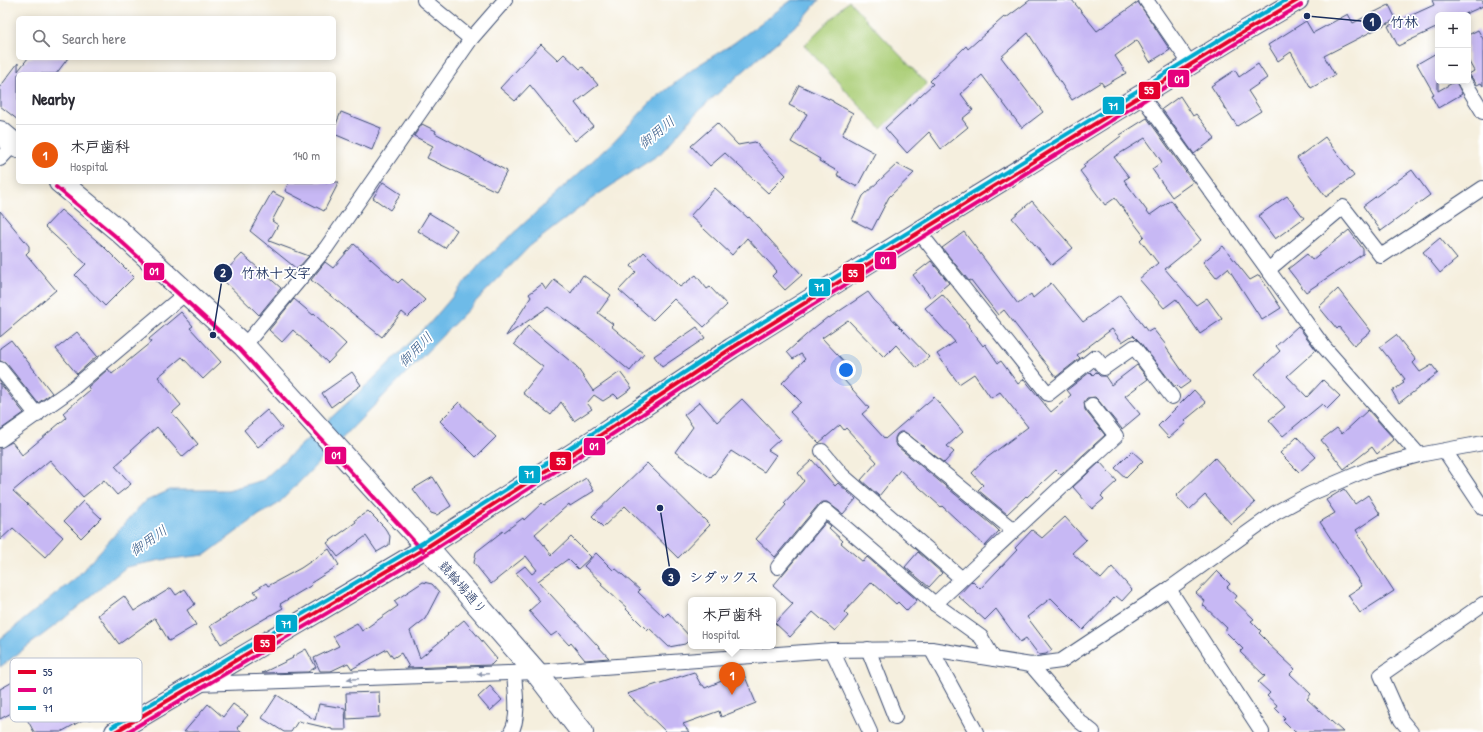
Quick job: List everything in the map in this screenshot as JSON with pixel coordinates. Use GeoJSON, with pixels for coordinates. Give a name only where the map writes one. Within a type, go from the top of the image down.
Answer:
{"type":"FeatureCollection","features":[{"type":"Feature","properties":{"kind":"main road"},"geometry":{"type":"LineString","coordinates":[[142,716],[427,547],[578,450],[732,348],[1191,64],[1298,0]]}},
{"type":"Feature","properties":{"kind":"main road","name":"競輪場通り"},"geometry":{"type":"LineString","coordinates":[[62,184],[118,230],[244,346],[427,547],[536,672],[582,732]]}},
{"type":"Feature","properties":{"kind":"main road"},"geometry":{"type":"LineString","coordinates":[[115,732],[132,722]]}},
{"type":"Feature","properties":{"kind":"street"},"geometry":{"type":"LineString","coordinates":[[424,0],[471,39]]}},
{"type":"Feature","properties":{"kind":"street"},"geometry":{"type":"LineString","coordinates":[[244,346],[326,248],[471,39],[506,0]]}},
{"type":"Feature","properties":{"kind":"street"},"geometry":{"type":"LineString","coordinates":[[1146,0],[1191,64]]}},
{"type":"Feature","properties":{"kind":"street"},"geometry":{"type":"LineString","coordinates":[[1466,84],[1483,112]]}},
{"type":"Feature","properties":{"kind":"street"},"geometry":{"type":"LineString","coordinates":[[1141,95],[1324,347],[1418,455]]}},
{"type":"Feature","properties":{"kind":"street"},"geometry":{"type":"LineString","coordinates":[[1268,270],[1343,207],[1381,256],[1483,188]]}},
{"type":"Feature","properties":{"kind":"street"},"geometry":{"type":"LineString","coordinates":[[918,232],[1048,394],[1095,357],[1104,368],[1134,347],[1172,397]]}},
{"type":"Feature","properties":{"kind":"street"},"geometry":{"type":"LineString","coordinates":[[0,440],[72,389],[186,293]]}},
{"type":"Feature","properties":{"kind":"street"},"geometry":{"type":"LineString","coordinates":[[0,369],[37,415]]}},
{"type":"Feature","properties":{"kind":"street"},"geometry":{"type":"LineString","coordinates":[[935,604],[961,578],[1116,436],[1092,405]]}},
{"type":"Feature","properties":{"kind":"street"},"geometry":{"type":"LineString","coordinates":[[903,440],[1013,530]]}},
{"type":"Feature","properties":{"kind":"street"},"geometry":{"type":"LineString","coordinates":[[196,684],[536,672],[832,650],[868,649],[931,649],[1031,665],[1061,661],[1169,589],[1275,513],[1310,494],[1371,468],[1418,455],[1483,443]]}},
{"type":"Feature","properties":{"kind":"street"},"geometry":{"type":"LineString","coordinates":[[1445,450],[1483,508]]}},
{"type":"Feature","properties":{"kind":"street"},"geometry":{"type":"LineString","coordinates":[[822,451],[842,475],[961,578]]}},
{"type":"Feature","properties":{"kind":"street"},"geometry":{"type":"LineString","coordinates":[[778,567],[825,510],[935,604],[981,637],[994,659]]}},
{"type":"Feature","properties":{"kind":"street"},"geometry":{"type":"LineString","coordinates":[[1169,589],[1262,732]]}},
{"type":"Feature","properties":{"kind":"street"},"geometry":{"type":"LineString","coordinates":[[1411,732],[1401,720],[1381,675],[1483,604]]}},
{"type":"Feature","properties":{"kind":"street"},"geometry":{"type":"LineString","coordinates":[[868,649],[895,717]]}},
{"type":"Feature","properties":{"kind":"street"},"geometry":{"type":"LineString","coordinates":[[931,649],[976,732]]}},
{"type":"Feature","properties":{"kind":"street"},"geometry":{"type":"LineString","coordinates":[[832,650],[870,732]]}},
{"type":"Feature","properties":{"kind":"street"},"geometry":{"type":"LineString","coordinates":[[1031,665],[1080,720],[1094,732]]}},
{"type":"Feature","properties":{"kind":"street"},"geometry":{"type":"LineString","coordinates":[[511,732],[514,728],[516,703],[514,673]]}},
{"type":"Feature","properties":{"kind":"green space"},"geometry":{"type":"Polygon","coordinates":[[[849,1],[927,84],[881,129],[804,45],[849,1]]]}},
{"type":"Feature","properties":{"kind":"water","name":"御用川"},"geometry":{"type":"Polygon","coordinates":[[[792,0],[819,0],[803,19],[699,110],[661,153],[594,197],[530,246],[278,504],[259,515],[205,555],[161,560],[126,567],[61,621],[0,667],[0,639],[77,577],[144,502],[170,490],[228,490],[263,480],[370,382],[430,323],[482,262],[613,142],[652,101],[697,66],[734,43],[792,0]]]}},
{"type":"Feature","properties":{"kind":"building"},"geometry":{"type":"Polygon","coordinates":[[[1030,0],[1072,0],[1097,31],[1138,2],[1170,50],[1150,62],[1137,40],[1115,56],[1126,73],[1104,86],[1101,82],[1072,100],[1028,33],[1001,57],[1043,112],[1022,128],[982,75],[961,94],[973,110],[962,119],[968,127],[941,149],[929,132],[907,153],[885,128],[933,84],[930,81],[966,46],[968,49],[1004,17],[1006,18],[1030,0]]]}},
{"type":"Feature","properties":{"kind":"building"},"geometry":{"type":"Polygon","coordinates":[[[1432,0],[1483,0],[1483,6],[1470,12],[1435,12],[1435,28],[1398,46],[1388,26],[1434,5],[1432,0]]]}},
{"type":"Feature","properties":{"kind":"building"},"geometry":{"type":"Polygon","coordinates":[[[1389,5],[1396,19],[1324,56],[1335,75],[1311,88],[1291,52],[1278,61],[1268,45],[1306,21],[1313,33],[1348,14],[1353,23],[1389,5]]]}},
{"type":"Feature","properties":{"kind":"building"},"geometry":{"type":"Polygon","coordinates":[[[1478,30],[1483,39],[1483,86],[1481,83],[1477,85],[1471,77],[1471,73],[1474,71],[1471,66],[1471,34],[1478,30]]]}},
{"type":"Feature","properties":{"kind":"building"},"geometry":{"type":"Polygon","coordinates":[[[541,44],[558,60],[564,54],[580,69],[583,67],[598,85],[575,103],[593,126],[575,141],[530,85],[515,101],[500,88],[541,44]]]}},
{"type":"Feature","properties":{"kind":"building"},"geometry":{"type":"Polygon","coordinates":[[[1435,54],[1435,84],[1438,84],[1438,91],[1451,84],[1457,84],[1462,94],[1438,108],[1431,95],[1434,94],[1417,64],[1435,54]]]}},
{"type":"Feature","properties":{"kind":"building"},"geometry":{"type":"Polygon","coordinates":[[[26,60],[66,60],[58,72],[16,72],[16,118],[0,106],[0,87],[18,63],[18,71],[26,60]]]}},
{"type":"Feature","properties":{"kind":"building"},"geometry":{"type":"Polygon","coordinates":[[[1258,64],[1267,78],[1248,91],[1261,111],[1237,126],[1211,86],[1235,70],[1239,77],[1258,64]]]}},
{"type":"Feature","properties":{"kind":"building"},"geometry":{"type":"Polygon","coordinates":[[[799,85],[833,101],[853,113],[842,135],[875,153],[857,187],[837,176],[839,172],[819,161],[820,159],[791,142],[807,114],[789,105],[799,85]]]}},
{"type":"Feature","properties":{"kind":"building"},"geometry":{"type":"Polygon","coordinates":[[[1180,96],[1193,116],[1196,114],[1215,138],[1194,154],[1162,109],[1180,96]]]}},
{"type":"Feature","properties":{"kind":"building"},"geometry":{"type":"Polygon","coordinates":[[[341,112],[381,128],[372,150],[336,135],[336,124],[341,112]]]}},
{"type":"Feature","properties":{"kind":"building"},"geometry":{"type":"Polygon","coordinates":[[[1147,118],[1193,182],[1172,197],[1152,169],[1162,162],[1145,138],[1114,157],[1129,177],[1124,180],[1150,215],[1171,200],[1201,240],[1165,269],[1196,305],[1207,298],[1222,319],[1200,334],[1176,299],[1164,308],[1139,279],[1158,263],[1140,240],[1144,236],[1115,198],[1105,205],[1080,171],[1085,167],[1083,165],[1121,136],[1120,135],[1147,118]]]}},
{"type":"Feature","properties":{"kind":"building"},"geometry":{"type":"Polygon","coordinates":[[[717,123],[738,145],[755,142],[786,175],[768,193],[725,153],[710,166],[691,146],[717,123]]]}},
{"type":"Feature","properties":{"kind":"building"},"geometry":{"type":"Polygon","coordinates":[[[422,124],[436,131],[435,133],[507,171],[496,191],[427,158],[433,146],[414,136],[422,124]]]}},
{"type":"Feature","properties":{"kind":"building"},"geometry":{"type":"Polygon","coordinates":[[[1325,137],[1354,176],[1326,197],[1297,158],[1325,137]]]}},
{"type":"Feature","properties":{"kind":"building"},"geometry":{"type":"Polygon","coordinates":[[[897,164],[914,173],[889,197],[872,230],[852,220],[863,196],[897,164]]]}},
{"type":"Feature","properties":{"kind":"building"},"geometry":{"type":"Polygon","coordinates":[[[1412,170],[1430,195],[1381,231],[1363,206],[1412,170]]]}},
{"type":"Feature","properties":{"kind":"building"},"geometry":{"type":"Polygon","coordinates":[[[336,182],[339,182],[324,211],[285,191],[288,184],[336,184],[336,182]]]}},
{"type":"Feature","properties":{"kind":"building"},"geometry":{"type":"Polygon","coordinates":[[[383,182],[401,194],[390,210],[373,198],[383,182]]]}},
{"type":"Feature","properties":{"kind":"building"},"geometry":{"type":"Polygon","coordinates":[[[715,188],[748,218],[749,217],[802,275],[785,290],[772,276],[777,271],[747,238],[732,255],[690,216],[715,188]]]}},
{"type":"Feature","properties":{"kind":"building"},"geometry":{"type":"Polygon","coordinates":[[[272,192],[284,198],[272,221],[278,225],[269,241],[309,256],[297,269],[250,231],[272,192]]]}},
{"type":"Feature","properties":{"kind":"building"},"geometry":{"type":"Polygon","coordinates":[[[1287,196],[1304,218],[1275,239],[1258,216],[1287,196]]]}},
{"type":"Feature","properties":{"kind":"building"},"geometry":{"type":"Polygon","coordinates":[[[1032,201],[1073,248],[1052,265],[1012,218],[1032,201]]]}},
{"type":"Feature","properties":{"kind":"building"},"geometry":{"type":"Polygon","coordinates":[[[61,210],[103,246],[134,277],[105,306],[75,275],[86,264],[45,227],[61,210]]]}},
{"type":"Feature","properties":{"kind":"building"},"geometry":{"type":"Polygon","coordinates":[[[0,211],[29,246],[29,251],[26,254],[56,290],[0,337],[0,211]]]}},
{"type":"Feature","properties":{"kind":"building"},"geometry":{"type":"Polygon","coordinates":[[[429,213],[457,230],[445,248],[418,231],[429,213]]]}},
{"type":"Feature","properties":{"kind":"building"},"geometry":{"type":"Polygon","coordinates":[[[1349,230],[1363,249],[1363,254],[1306,292],[1288,269],[1307,254],[1312,260],[1349,230]]]}},
{"type":"Feature","properties":{"kind":"building"},"geometry":{"type":"Polygon","coordinates":[[[964,232],[1018,304],[1031,294],[1033,298],[1051,283],[1083,322],[1120,295],[1148,332],[1153,329],[1166,345],[1165,346],[1190,382],[1180,389],[1176,385],[1175,387],[1133,335],[1122,342],[1112,329],[1077,355],[1080,358],[1056,377],[1004,310],[998,315],[971,280],[969,281],[942,248],[964,232]]]}},
{"type":"Feature","properties":{"kind":"building"},"geometry":{"type":"Polygon","coordinates":[[[1440,238],[1457,259],[1440,273],[1423,252],[1440,238]]]}},
{"type":"Feature","properties":{"kind":"building"},"geometry":{"type":"Polygon","coordinates":[[[354,244],[398,283],[402,279],[425,300],[408,317],[402,312],[382,337],[311,280],[325,262],[333,268],[354,244]]]}},
{"type":"Feature","properties":{"kind":"building"},"geometry":{"type":"Polygon","coordinates":[[[1223,246],[1250,280],[1259,275],[1281,308],[1262,320],[1228,268],[1216,278],[1203,262],[1223,246]]]}},
{"type":"Feature","properties":{"kind":"building"},"geometry":{"type":"Polygon","coordinates":[[[644,252],[680,287],[696,275],[707,289],[710,287],[727,305],[704,327],[674,299],[653,320],[619,290],[636,272],[631,266],[644,252]]]}},
{"type":"Feature","properties":{"kind":"building"},"geometry":{"type":"Polygon","coordinates":[[[242,254],[281,288],[259,315],[220,277],[242,254]]]}},
{"type":"Feature","properties":{"kind":"building"},"geometry":{"type":"Polygon","coordinates":[[[931,261],[949,283],[931,298],[913,275],[931,261]]]}},
{"type":"Feature","properties":{"kind":"building"},"geometry":{"type":"Polygon","coordinates":[[[583,275],[611,295],[598,313],[613,324],[611,326],[644,354],[630,371],[594,341],[548,307],[506,336],[531,297],[529,294],[542,284],[546,290],[554,280],[571,293],[583,275]]]}},
{"type":"Feature","properties":{"kind":"building"},"geometry":{"type":"Polygon","coordinates":[[[1338,289],[1371,331],[1354,345],[1339,327],[1337,329],[1319,307],[1338,289]]]}},
{"type":"Feature","properties":{"kind":"building"},"geometry":{"type":"Polygon","coordinates":[[[868,292],[929,357],[917,368],[896,345],[884,357],[848,320],[822,338],[853,371],[844,380],[869,408],[862,414],[885,439],[934,397],[963,432],[947,446],[954,452],[944,463],[905,432],[900,432],[897,434],[895,443],[999,531],[985,546],[900,470],[879,496],[861,480],[877,462],[846,428],[844,430],[840,425],[819,443],[790,412],[801,402],[782,383],[805,359],[801,354],[793,359],[787,352],[828,317],[829,318],[868,292]]]}},
{"type":"Feature","properties":{"kind":"building"},"geometry":{"type":"Polygon","coordinates":[[[942,294],[969,325],[968,326],[983,346],[985,344],[998,363],[1001,361],[1018,384],[1024,379],[1051,412],[1071,395],[1067,390],[1090,372],[1093,375],[1096,372],[1100,376],[1105,376],[1111,385],[1137,365],[1148,379],[1125,396],[1140,414],[1122,429],[1095,397],[1087,398],[1084,402],[1085,410],[1105,435],[1061,475],[1056,470],[1007,514],[978,490],[983,485],[972,473],[984,460],[1028,427],[1000,392],[991,398],[974,374],[959,384],[937,354],[955,342],[925,308],[942,294]]]}},
{"type":"Feature","properties":{"kind":"building"},"geometry":{"type":"Polygon","coordinates":[[[294,299],[313,315],[314,314],[346,344],[328,363],[293,330],[282,342],[269,330],[294,299]]]}},
{"type":"Feature","properties":{"kind":"building"},"geometry":{"type":"Polygon","coordinates":[[[181,312],[193,326],[190,328],[221,362],[203,379],[182,357],[158,377],[181,405],[172,413],[198,444],[183,457],[157,427],[115,466],[131,484],[117,495],[104,480],[83,497],[50,460],[13,491],[63,537],[45,557],[13,528],[0,540],[0,448],[12,442],[22,455],[66,418],[63,413],[90,390],[88,387],[108,369],[112,374],[151,342],[149,339],[181,312]]]}},
{"type":"Feature","properties":{"kind":"building"},"geometry":{"type":"Polygon","coordinates":[[[528,326],[576,366],[593,391],[620,372],[632,388],[618,398],[614,394],[603,401],[594,395],[587,403],[592,409],[574,421],[561,402],[551,415],[523,393],[543,368],[514,344],[528,326]]]}},
{"type":"Feature","properties":{"kind":"building"},"geometry":{"type":"Polygon","coordinates":[[[1298,326],[1316,350],[1287,376],[1307,397],[1323,380],[1340,396],[1327,409],[1322,404],[1283,436],[1269,420],[1285,407],[1255,374],[1280,351],[1276,346],[1298,326]]]}},
{"type":"Feature","properties":{"kind":"building"},"geometry":{"type":"Polygon","coordinates":[[[697,327],[705,338],[662,367],[654,356],[697,327]]]}},
{"type":"Feature","properties":{"kind":"building"},"geometry":{"type":"Polygon","coordinates":[[[77,332],[97,356],[77,374],[56,349],[77,332]]]}},
{"type":"Feature","properties":{"kind":"building"},"geometry":{"type":"Polygon","coordinates":[[[1396,335],[1416,360],[1413,363],[1420,372],[1432,365],[1438,373],[1399,403],[1392,391],[1404,383],[1402,381],[1405,379],[1380,347],[1396,335]]]}},
{"type":"Feature","properties":{"kind":"building"},"geometry":{"type":"Polygon","coordinates":[[[11,340],[52,393],[38,403],[7,364],[0,361],[0,348],[11,340]]]}},
{"type":"Feature","properties":{"kind":"building"},"geometry":{"type":"Polygon","coordinates":[[[352,372],[361,385],[331,407],[322,393],[352,372]]]}},
{"type":"Feature","properties":{"kind":"building"},"geometry":{"type":"Polygon","coordinates":[[[0,383],[24,413],[0,430],[0,383]]]}},
{"type":"Feature","properties":{"kind":"building"},"geometry":{"type":"Polygon","coordinates":[[[1194,390],[1206,403],[1184,421],[1186,423],[1169,438],[1158,426],[1194,390]]]}},
{"type":"Feature","properties":{"kind":"building"},"geometry":{"type":"Polygon","coordinates":[[[742,399],[780,439],[768,450],[776,455],[764,472],[731,451],[711,478],[675,452],[693,427],[684,415],[700,402],[717,422],[742,399]]]}},
{"type":"Feature","properties":{"kind":"building"},"geometry":{"type":"Polygon","coordinates":[[[459,402],[496,437],[476,457],[440,421],[459,402]]]}},
{"type":"Feature","properties":{"kind":"building"},"geometry":{"type":"Polygon","coordinates":[[[267,410],[282,428],[258,447],[244,430],[267,410]]]}},
{"type":"Feature","properties":{"kind":"building"},"geometry":{"type":"Polygon","coordinates":[[[1368,410],[1394,439],[1377,454],[1372,447],[1344,469],[1321,440],[1337,428],[1342,434],[1368,410]]]}},
{"type":"Feature","properties":{"kind":"building"},"geometry":{"type":"Polygon","coordinates":[[[1297,437],[1316,457],[1299,472],[1280,453],[1297,437]]]}},
{"type":"Feature","properties":{"kind":"building"},"geometry":{"type":"Polygon","coordinates":[[[1132,451],[1143,461],[1126,478],[1115,468],[1132,451]]]}},
{"type":"Feature","properties":{"kind":"building"},"geometry":{"type":"Polygon","coordinates":[[[1215,458],[1255,503],[1231,524],[1205,495],[1189,510],[1176,496],[1215,458]]]}},
{"type":"Feature","properties":{"kind":"building"},"geometry":{"type":"Polygon","coordinates":[[[812,460],[835,486],[838,483],[856,499],[843,514],[827,502],[822,502],[819,504],[775,557],[756,539],[786,505],[784,503],[804,481],[798,473],[812,460]]]}},
{"type":"Feature","properties":{"kind":"building"},"geometry":{"type":"Polygon","coordinates":[[[1100,462],[1117,481],[1101,496],[1104,499],[1092,509],[1073,487],[1100,462]]]}},
{"type":"Feature","properties":{"kind":"building"},"geometry":{"type":"Polygon","coordinates":[[[647,463],[710,525],[678,558],[625,506],[603,527],[592,516],[647,463]]]}},
{"type":"Feature","properties":{"kind":"building"},"geometry":{"type":"Polygon","coordinates":[[[433,477],[451,506],[437,515],[431,513],[413,489],[433,477]]]}},
{"type":"Feature","properties":{"kind":"building"},"geometry":{"type":"Polygon","coordinates":[[[586,478],[594,491],[570,506],[569,504],[535,534],[552,555],[571,537],[591,557],[578,569],[568,559],[538,581],[609,658],[585,660],[571,643],[569,645],[557,632],[551,636],[529,611],[540,601],[516,573],[525,566],[532,574],[537,570],[526,556],[491,584],[474,563],[476,552],[503,531],[504,532],[523,518],[524,520],[542,503],[544,505],[586,478]]]}},
{"type":"Feature","properties":{"kind":"building"},"geometry":{"type":"Polygon","coordinates":[[[1344,489],[1355,504],[1368,495],[1380,514],[1356,530],[1368,549],[1367,550],[1394,591],[1360,613],[1348,595],[1362,586],[1320,522],[1335,513],[1326,500],[1344,489]]]}},
{"type":"Feature","properties":{"kind":"building"},"geometry":{"type":"Polygon","coordinates":[[[83,501],[101,518],[81,538],[64,521],[83,501]]]}},
{"type":"Feature","properties":{"kind":"building"},"geometry":{"type":"Polygon","coordinates":[[[368,511],[384,527],[390,536],[389,545],[377,552],[366,536],[338,557],[327,543],[356,522],[355,520],[368,511]]]}},
{"type":"Feature","properties":{"kind":"building"},"geometry":{"type":"Polygon","coordinates":[[[1065,517],[1086,540],[1072,553],[1101,579],[1112,567],[1132,590],[1122,601],[1116,596],[1083,630],[1051,598],[1027,617],[1052,650],[1046,654],[1039,655],[1026,638],[1020,642],[996,609],[985,620],[958,596],[972,581],[980,589],[1017,550],[1015,548],[1032,530],[1042,538],[1065,517]]]}},
{"type":"Feature","properties":{"kind":"building"},"geometry":{"type":"Polygon","coordinates":[[[826,522],[831,526],[829,528],[843,541],[841,543],[863,562],[867,557],[917,600],[907,611],[898,602],[896,604],[872,582],[844,612],[848,616],[835,631],[813,612],[790,637],[776,624],[776,622],[793,604],[773,586],[826,522]]]}},
{"type":"Feature","properties":{"kind":"building"},"geometry":{"type":"Polygon","coordinates":[[[329,549],[339,565],[311,583],[312,585],[280,604],[283,608],[221,644],[210,626],[258,596],[254,591],[266,583],[268,586],[301,568],[329,549]]]}},
{"type":"Feature","properties":{"kind":"building"},"geometry":{"type":"Polygon","coordinates":[[[918,552],[942,573],[929,587],[905,567],[918,552]]]}},
{"type":"Feature","properties":{"kind":"building"},"geometry":{"type":"Polygon","coordinates":[[[596,553],[613,570],[615,568],[640,590],[638,592],[664,617],[668,613],[688,635],[688,641],[685,644],[669,647],[649,628],[647,630],[626,609],[627,608],[601,585],[602,583],[584,566],[596,553]]]}},
{"type":"Feature","properties":{"kind":"building"},"geometry":{"type":"Polygon","coordinates":[[[1217,571],[1230,584],[1227,587],[1237,596],[1234,600],[1254,619],[1251,621],[1261,631],[1259,633],[1268,642],[1267,643],[1295,669],[1290,674],[1311,694],[1307,699],[1343,732],[1295,732],[1283,720],[1285,718],[1275,708],[1277,705],[1267,696],[1270,693],[1258,682],[1265,676],[1240,652],[1243,649],[1225,631],[1227,628],[1203,605],[1205,601],[1196,593],[1217,571]]]}},
{"type":"Feature","properties":{"kind":"building"},"geometry":{"type":"Polygon","coordinates":[[[423,582],[432,584],[439,592],[425,619],[410,631],[420,658],[464,620],[497,659],[491,665],[407,668],[409,667],[401,653],[393,658],[387,649],[352,669],[348,663],[331,671],[320,671],[314,658],[339,646],[333,636],[357,623],[362,631],[398,606],[394,601],[423,582]]]}},
{"type":"Feature","properties":{"kind":"building"},"geometry":{"type":"Polygon","coordinates":[[[171,588],[176,595],[185,589],[195,604],[187,610],[196,625],[169,641],[155,618],[119,644],[98,615],[124,596],[134,611],[171,588]]]}},
{"type":"Feature","properties":{"kind":"building"},"geometry":{"type":"Polygon","coordinates":[[[306,649],[316,667],[308,672],[262,673],[293,658],[292,657],[306,649]]]}},
{"type":"Feature","properties":{"kind":"building"},"geometry":{"type":"Polygon","coordinates":[[[694,672],[701,685],[705,688],[743,672],[756,703],[721,717],[719,711],[683,724],[689,732],[666,732],[627,694],[694,672]]]}},
{"type":"Feature","properties":{"kind":"building"},"geometry":{"type":"Polygon","coordinates":[[[10,683],[10,714],[0,719],[0,689],[10,683]]]}},
{"type":"Feature","properties":{"kind":"building"},"geometry":{"type":"Polygon","coordinates":[[[490,686],[502,700],[490,711],[478,697],[490,686]]]}},
{"type":"Feature","properties":{"kind":"building"},"geometry":{"type":"Polygon","coordinates":[[[379,692],[380,717],[347,719],[346,693],[379,692]]]}},
{"type":"Feature","properties":{"kind":"building"},"geometry":{"type":"Polygon","coordinates":[[[277,695],[315,720],[319,704],[345,708],[346,730],[332,730],[298,721],[291,732],[284,732],[262,718],[277,695]]]}},
{"type":"Feature","properties":{"kind":"building"},"geometry":{"type":"Polygon","coordinates":[[[208,704],[223,717],[233,704],[248,715],[237,728],[242,732],[184,732],[208,704]]]}},
{"type":"Feature","properties":{"kind":"building"},"geometry":{"type":"Polygon","coordinates":[[[29,722],[79,722],[61,732],[34,732],[29,722]]]}},
{"type":"Feature","properties":{"kind":"transit line","name":"71"},"geometry":{"type":"LineString","coordinates":[[142,709],[424,542],[575,445],[729,343],[1286,0]]}},
{"type":"Feature","properties":{"kind":"transit line","name":"55"},"geometry":{"type":"LineString","coordinates":[[142,716],[427,547],[578,450],[732,348],[1245,31],[1298,0]]}},
{"type":"Feature","properties":{"kind":"transit line","name":"01"},"geometry":{"type":"LineString","coordinates":[[127,732],[430,552],[581,455],[735,353],[1248,36],[1301,5]]}},
{"type":"Feature","properties":{"kind":"transit line","name":"01"},"geometry":{"type":"LineString","coordinates":[[56,187],[114,235],[240,350],[423,551]]}},
{"type":"Feature","properties":{"kind":"transit line","name":"71"},"geometry":{"type":"LineString","coordinates":[[112,727],[120,722]]}},
{"type":"Feature","properties":{"kind":"transit line","name":"55"},"geometry":{"type":"LineString","coordinates":[[115,732],[132,722]]}},
{"type":"Feature","properties":{"kind":"place","name":"竹林"},"geometry":{"type":"Point","coordinates":[1307,16]}},
{"type":"Feature","properties":{"kind":"place","name":"竹林十文字"},"geometry":{"type":"Point","coordinates":[213,335]}},
{"type":"Feature","properties":{"kind":"place","name":"シダックス"},"geometry":{"type":"Point","coordinates":[660,508]}},
{"type":"Feature","properties":{"kind":"place","name":"木戸歯科"},"geometry":{"type":"Point","coordinates":[732,695]}}]}
